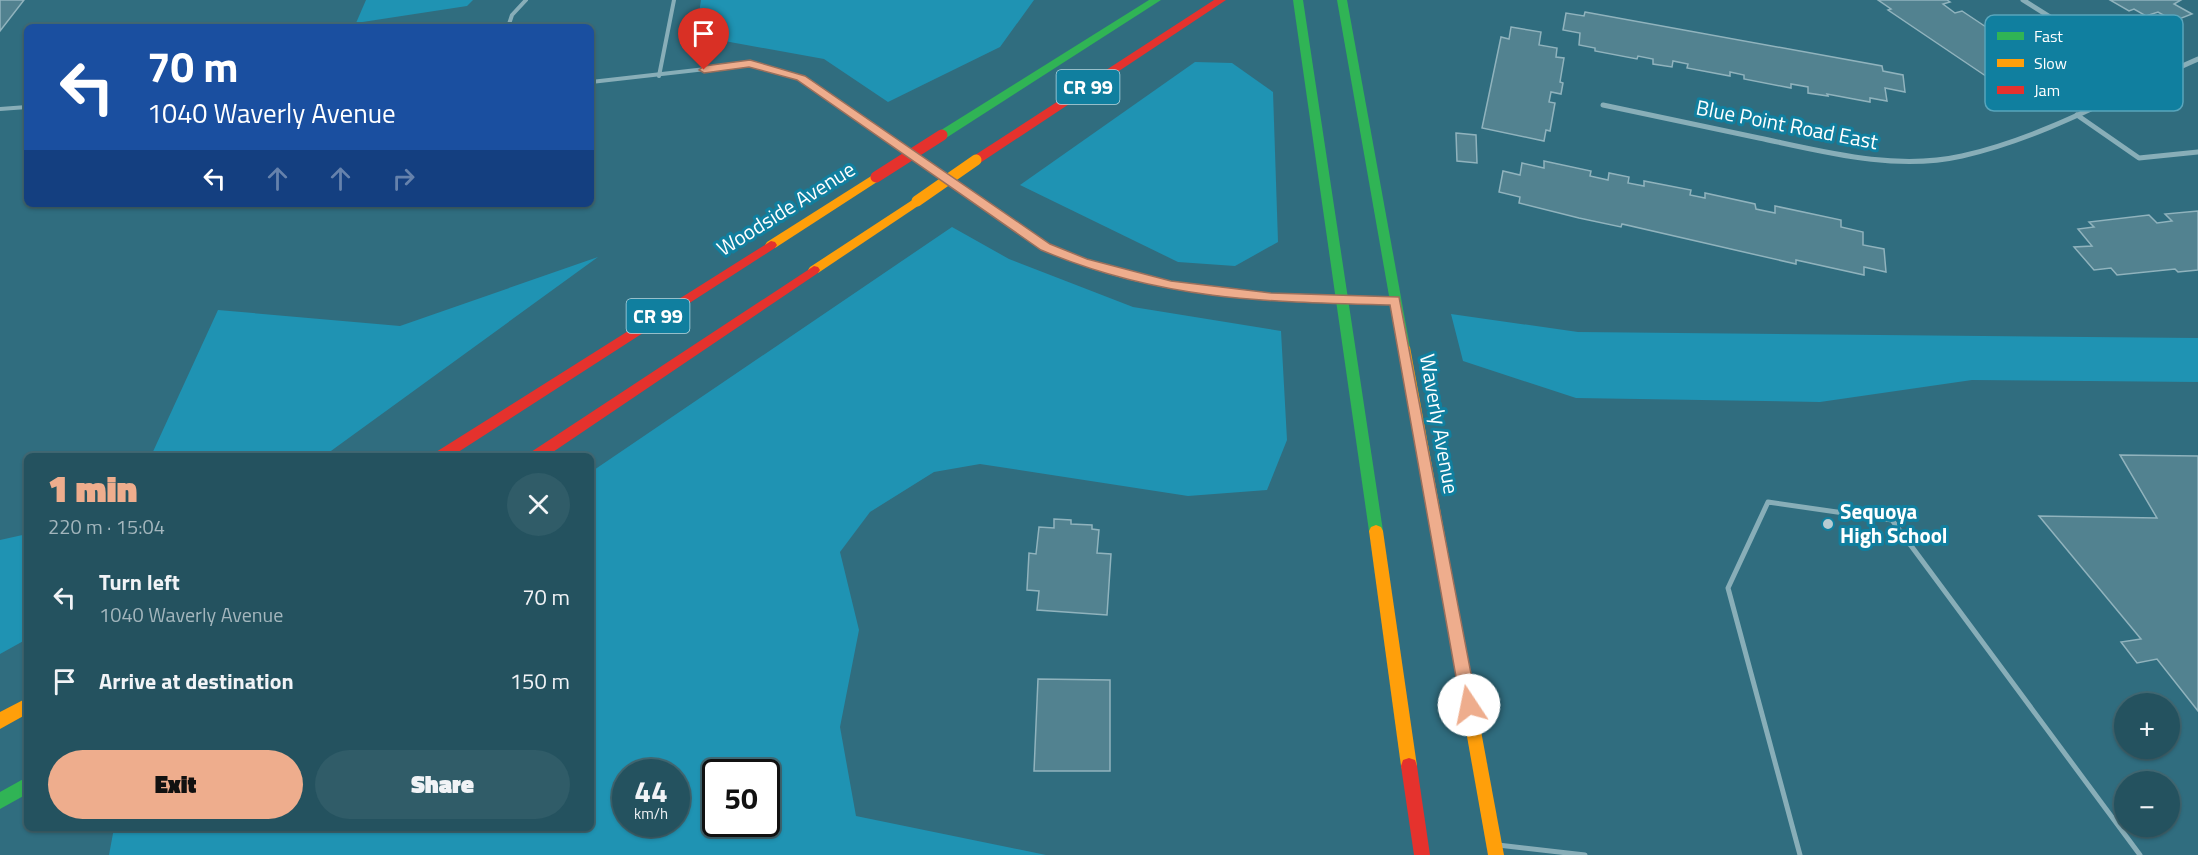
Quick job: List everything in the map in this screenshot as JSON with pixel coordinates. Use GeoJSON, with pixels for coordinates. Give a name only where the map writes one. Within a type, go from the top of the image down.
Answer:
{"type":"FeatureCollection","features":[{"type":"Feature","properties":{"kind":"main road","name":"Woodside Avenue"},"geometry":{"type":"LineString","coordinates":[[446,453],[1156,0]]}},
{"type":"Feature","properties":{"kind":"main road","name":"CR 99"},"geometry":{"type":"LineString","coordinates":[[540,453],[976,160],[1221,0]]}},
{"type":"Feature","properties":{"kind":"main road"},"geometry":{"type":"LineString","coordinates":[[1298,0],[1344,300],[1422,855]]}},
{"type":"Feature","properties":{"kind":"main road","name":"Waverly Avenue"},"geometry":{"type":"LineString","coordinates":[[1341,0],[1495,850]]}},
{"type":"Feature","properties":{"kind":"main road"},"geometry":{"type":"LineString","coordinates":[[0,721],[24,707]]}},
{"type":"Feature","properties":{"kind":"main road"},"geometry":{"type":"LineString","coordinates":[[0,801],[24,787]]}},
{"type":"Feature","properties":{"kind":"street"},"geometry":{"type":"LineString","coordinates":[[2023,0],[2047,15]]}},
{"type":"Feature","properties":{"kind":"street","name":"Blue Point Road East"},"geometry":{"type":"LineString","coordinates":[[2183,65],[2198,59]]}},
{"type":"Feature","properties":{"kind":"street","name":"Blue Point Road East"},"geometry":{"type":"LineString","coordinates":[[1603,105],[1833,154],[1897,161],[1960,156],[1998,146],[2087,111]]}},
{"type":"Feature","properties":{"kind":"street"},"geometry":{"type":"LineString","coordinates":[[2077,116],[2139,158],[2198,152]]}},
{"type":"Feature","properties":{"kind":"lane"},"geometry":{"type":"LineString","coordinates":[[509,24],[512,15],[525,0]]}},
{"type":"Feature","properties":{"kind":"lane"},"geometry":{"type":"LineString","coordinates":[[659,76],[674,0]]}},
{"type":"Feature","properties":{"kind":"lane"},"geometry":{"type":"LineString","coordinates":[[594,82],[659,76],[750,63],[801,78],[1046,247],[1084,263],[1171,286],[1271,297],[1395,300]]}},
{"type":"Feature","properties":{"kind":"lane"},"geometry":{"type":"LineString","coordinates":[[0,109],[24,107]]}},
{"type":"Feature","properties":{"kind":"lane"},"geometry":{"type":"LineString","coordinates":[[1800,855],[1728,588],[1768,502],[1892,520],[2140,855]]}},
{"type":"Feature","properties":{"kind":"lane"},"geometry":{"type":"LineString","coordinates":[[1495,850],[1585,855]]}},
{"type":"Feature","properties":{"kind":"shaded area"},"geometry":{"type":"Polygon","coordinates":[[[366,0],[473,0],[467,6],[356,23],[366,0]]]}},
{"type":"Feature","properties":{"kind":"shaded area"},"geometry":{"type":"Polygon","coordinates":[[[701,0],[1034,0],[1000,47],[888,102],[824,59],[708,38],[699,13],[701,0]]]}},
{"type":"Feature","properties":{"kind":"shaded area"},"geometry":{"type":"Polygon","coordinates":[[[1195,62],[1232,63],[1273,92],[1278,242],[1235,266],[1178,262],[1020,185],[1195,62]]]}},
{"type":"Feature","properties":{"kind":"shaded area"},"geometry":{"type":"Polygon","coordinates":[[[952,227],[1009,259],[1133,307],[1281,331],[1287,440],[1267,490],[1188,496],[980,464],[934,472],[870,512],[840,552],[859,630],[840,727],[856,816],[1046,855],[109,855],[113,831],[594,831],[594,470],[952,227]]]}},
{"type":"Feature","properties":{"kind":"shaded area"},"geometry":{"type":"Polygon","coordinates":[[[598,257],[328,453],[152,453],[218,310],[400,326],[598,257]]]}},
{"type":"Feature","properties":{"kind":"shaded area"},"geometry":{"type":"Polygon","coordinates":[[[1451,314],[1578,332],[2198,338],[2198,382],[1972,380],[1820,402],[1576,398],[1463,361],[1451,314]]]}},
{"type":"Feature","properties":{"kind":"shaded area"},"geometry":{"type":"Polygon","coordinates":[[[24,535],[24,641],[0,654],[0,540],[24,535]]]}},
{"type":"Feature","properties":{"kind":"building"},"geometry":{"type":"Polygon","coordinates":[[[0,0],[24,0],[0,31],[0,0]]]}},
{"type":"Feature","properties":{"kind":"building"},"geometry":{"type":"Polygon","coordinates":[[[1878,0],[1947,0],[1950,2],[1943,4],[1955,13],[1962,11],[1985,26],[1985,75],[1888,10],[1891,9],[1878,0]]]}},
{"type":"Feature","properties":{"kind":"building"},"geometry":{"type":"Polygon","coordinates":[[[2110,0],[2181,0],[2174,4],[2192,14],[2183,18],[2183,15],[2163,15],[2158,12],[2144,15],[2134,9],[2129,11],[2110,0]]]}},
{"type":"Feature","properties":{"kind":"building"},"geometry":{"type":"Polygon","coordinates":[[[1585,12],[1882,66],[1883,71],[1903,75],[1905,92],[1885,88],[1887,101],[1870,98],[1870,102],[1808,93],[1808,87],[1791,84],[1791,88],[1744,79],[1744,75],[1730,72],[1730,76],[1687,68],[1688,64],[1673,61],[1672,67],[1653,64],[1653,59],[1638,56],[1637,59],[1595,51],[1595,48],[1579,45],[1580,33],[1563,30],[1566,13],[1584,16],[1585,12]]]}},
{"type":"Feature","properties":{"kind":"building"},"geometry":{"type":"Polygon","coordinates":[[[1511,27],[1541,32],[1539,45],[1557,48],[1556,57],[1564,58],[1560,82],[1563,83],[1561,94],[1551,92],[1549,102],[1555,103],[1550,131],[1546,130],[1544,141],[1482,128],[1501,37],[1509,39],[1511,27]]]}},
{"type":"Feature","properties":{"kind":"building"},"geometry":{"type":"Polygon","coordinates":[[[1456,133],[1476,135],[1477,163],[1457,161],[1456,133]]]}},
{"type":"Feature","properties":{"kind":"building"},"geometry":{"type":"Polygon","coordinates":[[[1544,161],[1591,171],[1590,176],[1608,180],[1609,173],[1629,177],[1628,183],[1644,186],[1644,181],[1691,190],[1690,195],[1705,198],[1705,193],[1755,204],[1756,209],[1775,213],[1775,206],[1841,220],[1841,227],[1863,232],[1863,245],[1884,249],[1886,272],[1864,267],[1864,275],[1796,260],[1796,264],[1622,224],[1621,227],[1579,218],[1519,203],[1520,197],[1499,192],[1503,171],[1520,175],[1522,163],[1544,168],[1544,161]]]}},
{"type":"Feature","properties":{"kind":"building"},"geometry":{"type":"Polygon","coordinates":[[[2198,211],[2198,270],[2178,272],[2175,269],[2117,275],[2111,268],[2094,270],[2074,247],[2092,246],[2078,229],[2094,227],[2089,222],[2149,215],[2157,223],[2172,221],[2165,214],[2198,211]]]}},
{"type":"Feature","properties":{"kind":"building"},"geometry":{"type":"Polygon","coordinates":[[[2120,455],[2198,456],[2198,711],[2157,659],[2137,663],[2121,642],[2141,639],[2039,516],[2157,518],[2120,455]]]}},
{"type":"Feature","properties":{"kind":"building"},"geometry":{"type":"Polygon","coordinates":[[[1054,519],[1071,520],[1071,524],[1092,525],[1092,529],[1099,530],[1097,553],[1111,554],[1107,615],[1037,610],[1039,591],[1027,590],[1029,553],[1036,554],[1039,527],[1054,528],[1054,519]]]}},
{"type":"Feature","properties":{"kind":"building"},"geometry":{"type":"Polygon","coordinates":[[[1038,679],[1110,680],[1110,771],[1034,771],[1038,679]]]}},
{"type":"Feature","properties":{"kind":"traffic: fast"},"geometry":{"type":"LineString","coordinates":[[942,135],[1156,0]]}},
{"type":"Feature","properties":{"kind":"traffic: fast"},"geometry":{"type":"LineString","coordinates":[[1298,0],[1376,531]]}},
{"type":"Feature","properties":{"kind":"traffic: fast"},"geometry":{"type":"LineString","coordinates":[[1342,0],[1404,347]]}},
{"type":"Feature","properties":{"kind":"traffic: fast"},"geometry":{"type":"LineString","coordinates":[[0,801],[24,787]]}},
{"type":"Feature","properties":{"kind":"traffic: slow"},"geometry":{"type":"LineString","coordinates":[[917,201],[976,160]]}},
{"type":"Feature","properties":{"kind":"traffic: slow"},"geometry":{"type":"LineString","coordinates":[[771,245],[876,177]]}},
{"type":"Feature","properties":{"kind":"traffic: slow"},"geometry":{"type":"LineString","coordinates":[[814,270],[917,201]]}},
{"type":"Feature","properties":{"kind":"traffic: slow"},"geometry":{"type":"LineString","coordinates":[[1404,347],[1496,855]]}},
{"type":"Feature","properties":{"kind":"traffic: slow"},"geometry":{"type":"LineString","coordinates":[[1376,531],[1409,766]]}},
{"type":"Feature","properties":{"kind":"traffic: slow"},"geometry":{"type":"LineString","coordinates":[[0,721],[24,707]]}},
{"type":"Feature","properties":{"kind":"traffic: jam"},"geometry":{"type":"LineString","coordinates":[[976,160],[1221,0]]}},
{"type":"Feature","properties":{"kind":"traffic: jam"},"geometry":{"type":"LineString","coordinates":[[876,177],[942,135]]}},
{"type":"Feature","properties":{"kind":"traffic: jam"},"geometry":{"type":"LineString","coordinates":[[446,453],[771,245]]}},
{"type":"Feature","properties":{"kind":"traffic: jam"},"geometry":{"type":"LineString","coordinates":[[540,453],[814,270]]}},
{"type":"Feature","properties":{"kind":"traffic: jam"},"geometry":{"type":"LineString","coordinates":[[1409,766],[1422,855]]}},
{"type":"Feature","properties":{"kind":"place","name":"Sequoya High School"},"geometry":{"type":"Point","coordinates":[1828,524]}},
{"type":"Feature","properties":{"kind":"route"},"geometry":{"type":"LineString","coordinates":[[704,70],[750,63],[801,78],[1046,247],[1084,263],[1171,286],[1225,293],[1271,297],[1395,300],[1469,705]]}}]}
